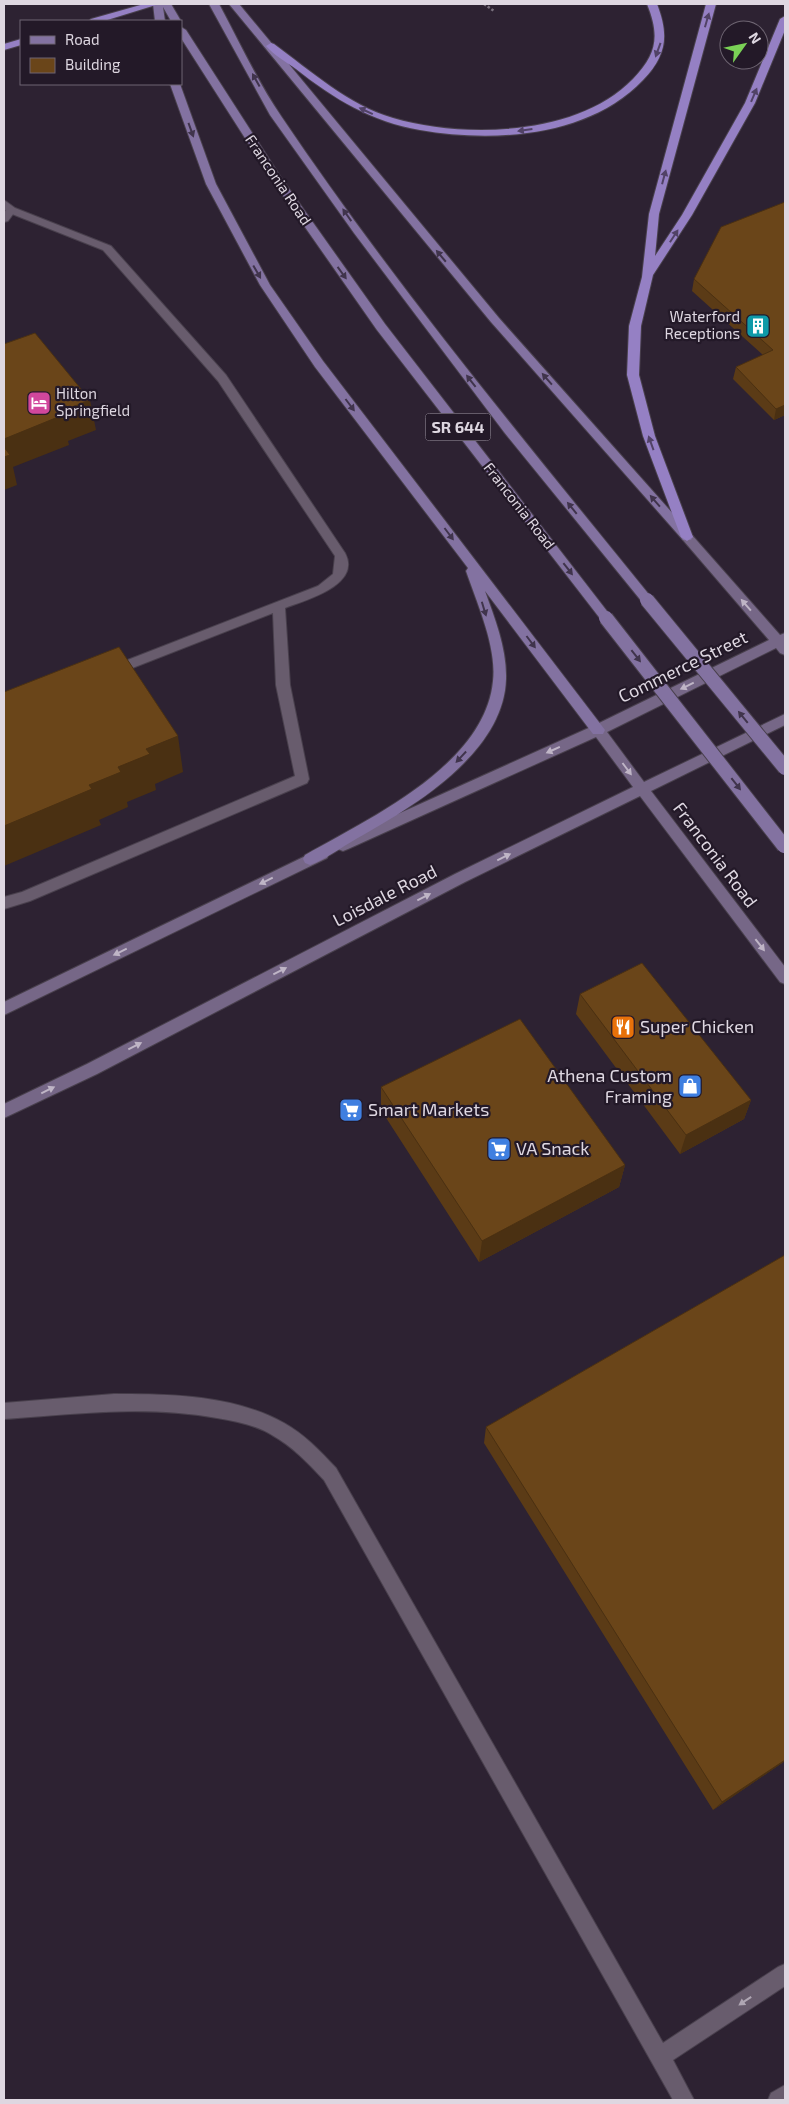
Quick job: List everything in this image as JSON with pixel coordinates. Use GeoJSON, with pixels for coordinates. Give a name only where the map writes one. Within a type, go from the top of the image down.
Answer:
{"type":"FeatureCollection","features":[{"type":"Feature","properties":{"kind":"highway"},"geometry":{"type":"LineString","coordinates":[[98,20],[154,4]]}},
{"type":"Feature","properties":{"kind":"highway"},"geometry":{"type":"LineString","coordinates":[[271,46],[363,110],[388,120],[436,130],[474,133],[515,131],[564,122],[595,110],[620,97],[640,79],[655,58],[661,41],[660,22],[652,4]]}},
{"type":"Feature","properties":{"kind":"highway"},"geometry":{"type":"LineString","coordinates":[[687,537],[649,436],[633,375],[635,326],[647,277],[654,214],[711,4]]}},
{"type":"Feature","properties":{"kind":"highway"},"geometry":{"type":"LineString","coordinates":[[647,277],[687,215],[750,103],[784,22]]}},
{"type":"Feature","properties":{"kind":"highway"},"geometry":{"type":"LineString","coordinates":[[4,47],[20,42]]}},
{"type":"Feature","properties":{"kind":"main road"},"geometry":{"type":"LineString","coordinates":[[158,4],[160,20]]}},
{"type":"Feature","properties":{"kind":"main road"},"geometry":{"type":"LineString","coordinates":[[166,4],[175,20]]}},
{"type":"Feature","properties":{"kind":"main road","name":"Franconia Road"},"geometry":{"type":"LineString","coordinates":[[214,4],[275,115],[441,344],[508,429],[785,768]]}},
{"type":"Feature","properties":{"kind":"main road"},"geometry":{"type":"LineString","coordinates":[[234,4],[271,46],[495,320],[783,644]]}},
{"type":"Feature","properties":{"kind":"main road","name":"Franconia Road"},"geometry":{"type":"LineString","coordinates":[[182,32],[275,177],[381,326],[785,847]]}},
{"type":"Feature","properties":{"kind":"main road"},"geometry":{"type":"LineString","coordinates":[[4,1010],[310,859],[598,730],[319,364],[265,285],[211,184],[175,85]]}},
{"type":"Feature","properties":{"kind":"main road"},"geometry":{"type":"LineString","coordinates":[[310,859],[397,808],[431,785],[458,761],[482,733],[494,709],[500,681],[498,655],[470,562]]}},
{"type":"Feature","properties":{"kind":"main road","name":"Commerce Street"},"geometry":{"type":"LineString","coordinates":[[598,730],[783,644]]}},
{"type":"Feature","properties":{"kind":"main road","name":"Loisdale Road"},"geometry":{"type":"LineString","coordinates":[[4,1111],[101,1064],[460,878],[785,719]]}},
{"type":"Feature","properties":{"kind":"main road","name":"Franconia Road"},"geometry":{"type":"LineString","coordinates":[[598,730],[734,913],[785,978]]}},
{"type":"Feature","properties":{"kind":"street"},"geometry":{"type":"LineString","coordinates":[[4,220],[8,206],[107,248],[222,378],[341,556],[342,568],[340,576],[322,589],[100,676]]}},
{"type":"Feature","properties":{"kind":"street"},"geometry":{"type":"LineString","coordinates":[[4,903],[25,897],[302,779],[283,686],[280,606]]}},
{"type":"Feature","properties":{"kind":"street"},"geometry":{"type":"LineString","coordinates":[[4,1411],[140,1402],[166,1402],[202,1406],[242,1415],[277,1428],[307,1450],[330,1474],[684,2100]]}},
{"type":"Feature","properties":{"kind":"street"},"geometry":{"type":"LineString","coordinates":[[660,2057],[785,1974]]}},
{"type":"Feature","properties":{"kind":"street"},"geometry":{"type":"LineString","coordinates":[[778,2100],[785,2095]]}},
{"type":"Feature","properties":{"kind":"path"},"geometry":{"type":"LineString","coordinates":[[484,4],[494,11]]}},
{"type":"Feature","properties":{"kind":"building","name":"Waterford Receptions"},"geometry":{"type":"Polygon","coordinates":[[[785,202],[785,405],[776,409],[736,367],[773,350],[694,279],[721,227],[785,202]]]}},
{"type":"Feature","properties":{"kind":"building"},"geometry":{"type":"Polygon","coordinates":[[[35,333],[90,400],[60,412],[63,415],[4,439],[4,344],[35,333]]]}},
{"type":"Feature","properties":{"kind":"building"},"geometry":{"type":"Polygon","coordinates":[[[4,447],[10,455],[4,457],[4,447]]]}},
{"type":"Feature","properties":{"kind":"building"},"geometry":{"type":"Polygon","coordinates":[[[119,647],[178,736],[146,749],[150,754],[118,767],[121,772],[89,785],[92,789],[4,826],[4,692],[119,647]]]}},
{"type":"Feature","properties":{"kind":"building"},"geometry":{"type":"Polygon","coordinates":[[[642,963],[751,1100],[686,1135],[580,994],[642,963]]]}},
{"type":"Feature","properties":{"kind":"building","name":"VA Snack"},"geometry":{"type":"Polygon","coordinates":[[[520,1019],[625,1165],[482,1241],[381,1087],[520,1019]]]}},
{"type":"Feature","properties":{"kind":"building"},"geometry":{"type":"Polygon","coordinates":[[[785,1255],[785,1760],[722,1802],[486,1427],[785,1255]]]}},
{"type":"Feature","properties":{"kind":"place","name":"Waterford Receptions"},"geometry":{"type":"Point","coordinates":[758,326]}},
{"type":"Feature","properties":{"kind":"place","name":"Hilton Springfield"},"geometry":{"type":"Point","coordinates":[39,403]}},
{"type":"Feature","properties":{"kind":"place","name":"Super Chicken"},"geometry":{"type":"Point","coordinates":[623,1027]}},
{"type":"Feature","properties":{"kind":"place","name":"Athena Custom Framing"},"geometry":{"type":"Point","coordinates":[690,1086]}},
{"type":"Feature","properties":{"kind":"place","name":"Smart Markets"},"geometry":{"type":"Point","coordinates":[351,1110]}},
{"type":"Feature","properties":{"kind":"place","name":"VA Snack"},"geometry":{"type":"Point","coordinates":[499,1149]}}]}
